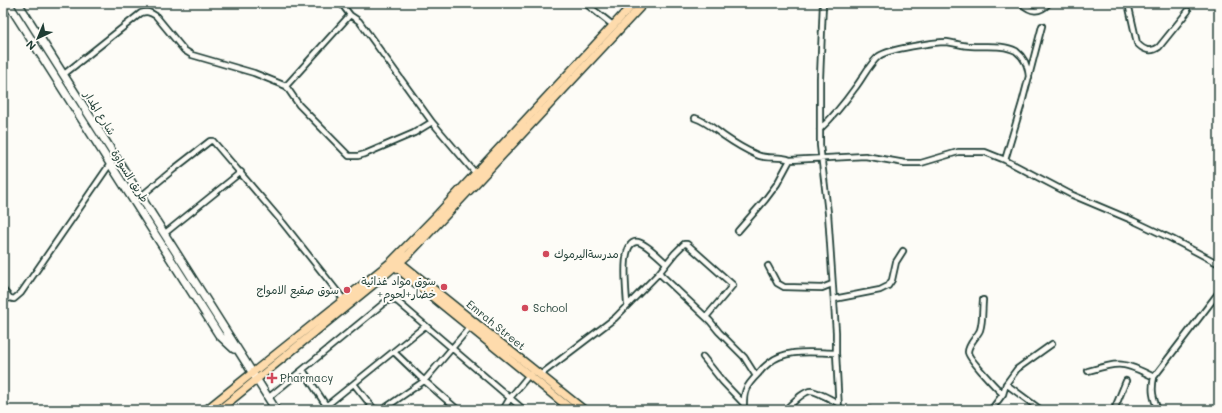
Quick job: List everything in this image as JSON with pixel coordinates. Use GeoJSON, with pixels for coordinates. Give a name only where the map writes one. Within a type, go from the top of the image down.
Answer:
{"type":"FeatureCollection","features":[{"type":"Feature","properties":{"kind":"main road"},"geometry":{"type":"LineString","coordinates":[[616,28],[634,3]]}},
{"type":"Feature","properties":{"kind":"main road"},"geometry":{"type":"LineString","coordinates":[[219,410],[257,380],[443,219],[478,177],[616,28],[641,4]]}},
{"type":"Feature","properties":{"kind":"main road"},"geometry":{"type":"LineString","coordinates":[[206,410],[344,300],[395,262]]}},
{"type":"Feature","properties":{"kind":"main road","name":"Emrah Street"},"geometry":{"type":"LineString","coordinates":[[395,262],[470,328],[572,410]]}},
{"type":"Feature","properties":{"kind":"main road","name":"Emrah Street"},"geometry":{"type":"LineString","coordinates":[[395,262],[540,374],[584,410]]}},
{"type":"Feature","properties":{"kind":"street"},"geometry":{"type":"LineString","coordinates":[[3,8],[8,3]]}},
{"type":"Feature","properties":{"kind":"street","name":"طريق السواوة"},"geometry":{"type":"LineString","coordinates":[[8,3],[219,335],[241,356]]}},
{"type":"Feature","properties":{"kind":"street","name":"شارع المدار"},"geometry":{"type":"LineString","coordinates":[[18,3],[241,356]]}},
{"type":"Feature","properties":{"kind":"street"},"geometry":{"type":"LineString","coordinates":[[341,3],[350,15],[359,21],[432,122],[478,177]]}},
{"type":"Feature","properties":{"kind":"street"},"geometry":{"type":"LineString","coordinates":[[585,3],[616,28]]}},
{"type":"Feature","properties":{"kind":"street"},"geometry":{"type":"LineString","coordinates":[[823,3],[820,129],[821,158],[828,214],[836,332],[839,410]]}},
{"type":"Feature","properties":{"kind":"street"},"geometry":{"type":"LineString","coordinates":[[1021,3],[1032,11],[1040,10],[1049,3]]}},
{"type":"Feature","properties":{"kind":"street"},"geometry":{"type":"LineString","coordinates":[[1128,3],[1137,43],[1140,47],[1150,51],[1159,47],[1188,11]]}},
{"type":"Feature","properties":{"kind":"street"},"geometry":{"type":"LineString","coordinates":[[63,75],[141,13],[146,11],[156,16],[184,50],[192,55],[254,73],[286,86],[299,105],[349,156],[352,157],[365,154],[414,133],[432,122]]}},
{"type":"Feature","properties":{"kind":"street"},"geometry":{"type":"LineString","coordinates":[[286,86],[350,15]]}},
{"type":"Feature","properties":{"kind":"street"},"geometry":{"type":"LineString","coordinates":[[1006,160],[1042,26]]}},
{"type":"Feature","properties":{"kind":"street"},"geometry":{"type":"LineString","coordinates":[[820,129],[854,89],[873,62],[884,53],[894,50],[948,42],[970,46],[1003,47],[1016,52],[1024,59],[1027,64],[1029,77]]}},
{"type":"Feature","properties":{"kind":"street"},"geometry":{"type":"LineString","coordinates":[[695,118],[710,125],[724,136],[755,154],[765,158],[780,157],[790,160],[865,156],[905,163],[921,163],[958,152],[984,152],[1006,160],[1070,194],[1172,239],[1219,264]]}},
{"type":"Feature","properties":{"kind":"street"},"geometry":{"type":"LineString","coordinates":[[140,197],[210,141],[213,141],[241,172],[344,300]]}},
{"type":"Feature","properties":{"kind":"street"},"geometry":{"type":"LineString","coordinates":[[738,231],[777,184],[790,160]]}},
{"type":"Feature","properties":{"kind":"street"},"geometry":{"type":"LineString","coordinates":[[3,300],[16,297],[21,293],[110,164]]}},
{"type":"Feature","properties":{"kind":"street"},"geometry":{"type":"LineString","coordinates":[[164,234],[241,172]]}},
{"type":"Feature","properties":{"kind":"street"},"geometry":{"type":"LineString","coordinates":[[627,305],[625,262],[629,246],[638,242],[666,263]]}},
{"type":"Feature","properties":{"kind":"street"},"geometry":{"type":"LineString","coordinates":[[540,374],[603,328],[618,315],[659,273],[681,246],[687,244],[732,284],[732,288],[706,317]]}},
{"type":"Feature","properties":{"kind":"street"},"geometry":{"type":"LineString","coordinates":[[834,299],[880,290],[888,286],[892,280],[896,262],[903,251]]}},
{"type":"Feature","properties":{"kind":"street"},"geometry":{"type":"LineString","coordinates":[[768,266],[777,283],[784,287],[822,288],[832,284]]}},
{"type":"Feature","properties":{"kind":"street"},"geometry":{"type":"LineString","coordinates":[[659,273],[706,317],[744,357],[756,376]]}},
{"type":"Feature","properties":{"kind":"street"},"geometry":{"type":"LineString","coordinates":[[3,290],[10,298]]}},
{"type":"Feature","properties":{"kind":"street"},"geometry":{"type":"LineString","coordinates":[[1158,410],[1154,400],[1152,388],[1154,377],[1219,292]]}},
{"type":"Feature","properties":{"kind":"street"},"geometry":{"type":"LineString","coordinates":[[268,398],[384,303],[391,299],[398,302],[524,410]]}},
{"type":"Feature","properties":{"kind":"street"},"geometry":{"type":"LineString","coordinates":[[983,300],[979,333],[968,349],[968,353],[970,358],[977,364],[984,375],[1003,394]]}},
{"type":"Feature","properties":{"kind":"street"},"geometry":{"type":"LineString","coordinates":[[303,370],[328,408],[354,384],[425,326]]}},
{"type":"Feature","properties":{"kind":"street"},"geometry":{"type":"LineString","coordinates":[[382,410],[424,381],[470,328]]}},
{"type":"Feature","properties":{"kind":"street"},"geometry":{"type":"LineString","coordinates":[[991,410],[1003,394],[1006,384],[1017,368],[1052,344]]}},
{"type":"Feature","properties":{"kind":"street"},"geometry":{"type":"LineString","coordinates":[[394,352],[424,381],[458,410]]}},
{"type":"Feature","properties":{"kind":"street"},"geometry":{"type":"LineString","coordinates":[[744,410],[744,392],[769,362],[788,354],[836,353]]}},
{"type":"Feature","properties":{"kind":"street"},"geometry":{"type":"LineString","coordinates":[[241,356],[276,410]]}},
{"type":"Feature","properties":{"kind":"street"},"geometry":{"type":"LineString","coordinates":[[703,357],[743,403]]}},
{"type":"Feature","properties":{"kind":"street"},"geometry":{"type":"LineString","coordinates":[[1088,371],[1121,363],[1154,377]]}},
{"type":"Feature","properties":{"kind":"street"},"geometry":{"type":"LineString","coordinates":[[503,410],[510,398],[529,375]]}},
{"type":"Feature","properties":{"kind":"street"},"geometry":{"type":"LineString","coordinates":[[1114,410],[1126,380]]}},
{"type":"Feature","properties":{"kind":"street"},"geometry":{"type":"LineString","coordinates":[[354,384],[373,408],[378,410]]}},
{"type":"Feature","properties":{"kind":"street"},"geometry":{"type":"LineString","coordinates":[[1006,384],[1041,410]]}},
{"type":"Feature","properties":{"kind":"street"},"geometry":{"type":"LineString","coordinates":[[785,410],[809,391],[838,403]]}},
{"type":"Feature","properties":{"kind":"place","name":"مدرسةاليرموك"},"geometry":{"type":"Point","coordinates":[546,254]}},
{"type":"Feature","properties":{"kind":"place","name":"سوق مواد غذائية +خضار+لحوم"},"geometry":{"type":"Point","coordinates":[444,287]}},
{"type":"Feature","properties":{"kind":"place","name":"سوق صقيع الامواج"},"geometry":{"type":"Point","coordinates":[347,290]}},
{"type":"Feature","properties":{"kind":"place","name":"School"},"geometry":{"type":"Point","coordinates":[525,308]}},
{"type":"Feature","properties":{"kind":"place","name":"Pharmacy"},"geometry":{"type":"Point","coordinates":[272,378]}}]}
